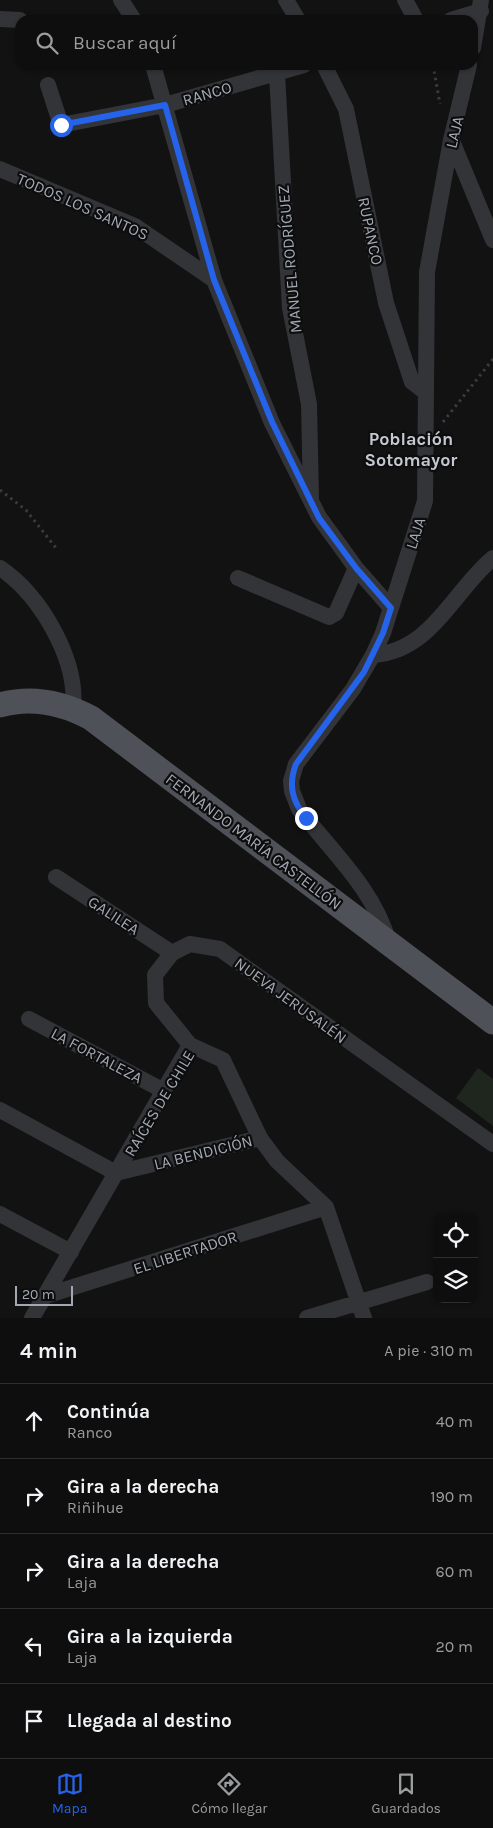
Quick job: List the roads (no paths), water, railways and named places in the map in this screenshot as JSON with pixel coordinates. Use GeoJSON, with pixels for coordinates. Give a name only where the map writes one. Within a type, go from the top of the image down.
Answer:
{"type":"FeatureCollection","features":[{"type":"Feature","properties":{"kind":"main road","name":"FERNANDO MARÍA CASTELLÓN"},"geometry":{"type":"LineString","coordinates":[[0,705],[40,701],[73,708],[91,718],[493,1022]]}},
{"type":"Feature","properties":{"kind":"street"},"geometry":{"type":"LineString","coordinates":[[120,0],[130,15]]}},
{"type":"Feature","properties":{"kind":"street"},"geometry":{"type":"LineString","coordinates":[[286,0],[295,15]]}},
{"type":"Feature","properties":{"kind":"street"},"geometry":{"type":"LineString","coordinates":[[405,0],[413,15]]}},
{"type":"Feature","properties":{"kind":"street"},"geometry":{"type":"LineString","coordinates":[[462,15],[481,6]]}},
{"type":"Feature","properties":{"kind":"street"},"geometry":{"type":"LineString","coordinates":[[478,22],[481,6]]}},
{"type":"Feature","properties":{"kind":"street"},"geometry":{"type":"LineString","coordinates":[[0,19],[15,20]]}},
{"type":"Feature","properties":{"kind":"street"},"geometry":{"type":"LineString","coordinates":[[154,70],[214,280],[262,399],[311,502],[328,531],[356,568],[391,608]]}},
{"type":"Feature","properties":{"kind":"street","name":"RANCO"},"geometry":{"type":"LineString","coordinates":[[48,85],[61,125],[165,105],[289,70]]}},
{"type":"Feature","properties":{"kind":"street","name":"RUPANCO"},"geometry":{"type":"LineString","coordinates":[[326,70],[346,109],[386,303],[412,382],[425,392]]}},
{"type":"Feature","properties":{"kind":"street","name":"LAJA"},"geometry":{"type":"LineString","coordinates":[[389,943],[379,914],[371,900],[298,809],[292,791],[291,780],[296,764],[353,689],[373,655],[391,608],[425,501],[427,272],[452,140],[468,70]]}},
{"type":"Feature","properties":{"kind":"street","name":"MANUEL RODRÍGUEZ"},"geometry":{"type":"LineString","coordinates":[[277,74],[290,308],[309,404],[311,502]]}},
{"type":"Feature","properties":{"kind":"street"},"geometry":{"type":"LineString","coordinates":[[452,140],[493,240]]}},
{"type":"Feature","properties":{"kind":"street","name":"TODOS LOS SANTOS"},"geometry":{"type":"LineString","coordinates":[[0,169],[135,226],[214,280]]}},
{"type":"Feature","properties":{"kind":"street"},"geometry":{"type":"LineString","coordinates":[[373,655],[399,650],[421,636],[442,616],[493,558]]}},
{"type":"Feature","properties":{"kind":"street"},"geometry":{"type":"LineString","coordinates":[[0,568],[12,576],[37,604],[58,640],[74,683],[73,708]]}},
{"type":"Feature","properties":{"kind":"street"},"geometry":{"type":"LineString","coordinates":[[238,578],[329,617],[336,613],[356,568]]}},
{"type":"Feature","properties":{"kind":"street","name":"GALILEA"},"geometry":{"type":"LineString","coordinates":[[56,877],[172,953]]}},
{"type":"Feature","properties":{"kind":"street","name":"NUEVA JERUSALÉN"},"geometry":{"type":"LineString","coordinates":[[172,953],[190,944],[220,949],[493,1144]]}},
{"type":"Feature","properties":{"kind":"street"},"geometry":{"type":"LineString","coordinates":[[172,953],[155,975],[156,1003],[190,1045]]}},
{"type":"Feature","properties":{"kind":"street","name":"LA FORTALEZA"},"geometry":{"type":"LineString","coordinates":[[30,1019],[164,1091]]}},
{"type":"Feature","properties":{"kind":"street","name":"RAÍCES DE CHILE"},"geometry":{"type":"LineString","coordinates":[[32,1318],[190,1045],[223,1060],[260,1138],[277,1161],[326,1208],[361,1310]]}},
{"type":"Feature","properties":{"kind":"street"},"geometry":{"type":"LineString","coordinates":[[0,1110],[116,1173]]}},
{"type":"Feature","properties":{"kind":"street","name":"LA BENDICIÓN"},"geometry":{"type":"LineString","coordinates":[[116,1173],[260,1138]]}},
{"type":"Feature","properties":{"kind":"street","name":"EL LIBERTADOR"},"geometry":{"type":"LineString","coordinates":[[45,1296],[326,1208]]}},
{"type":"Feature","properties":{"kind":"street"},"geometry":{"type":"LineString","coordinates":[[0,1214],[71,1252]]}},
{"type":"Feature","properties":{"kind":"street"},"geometry":{"type":"LineString","coordinates":[[307,1318],[361,1310],[427,1282]]}},
{"type":"Feature","properties":{"kind":"district","name":"Población Sotomayor"},"geometry":{"type":"Point","coordinates":[411,449]}}]}
